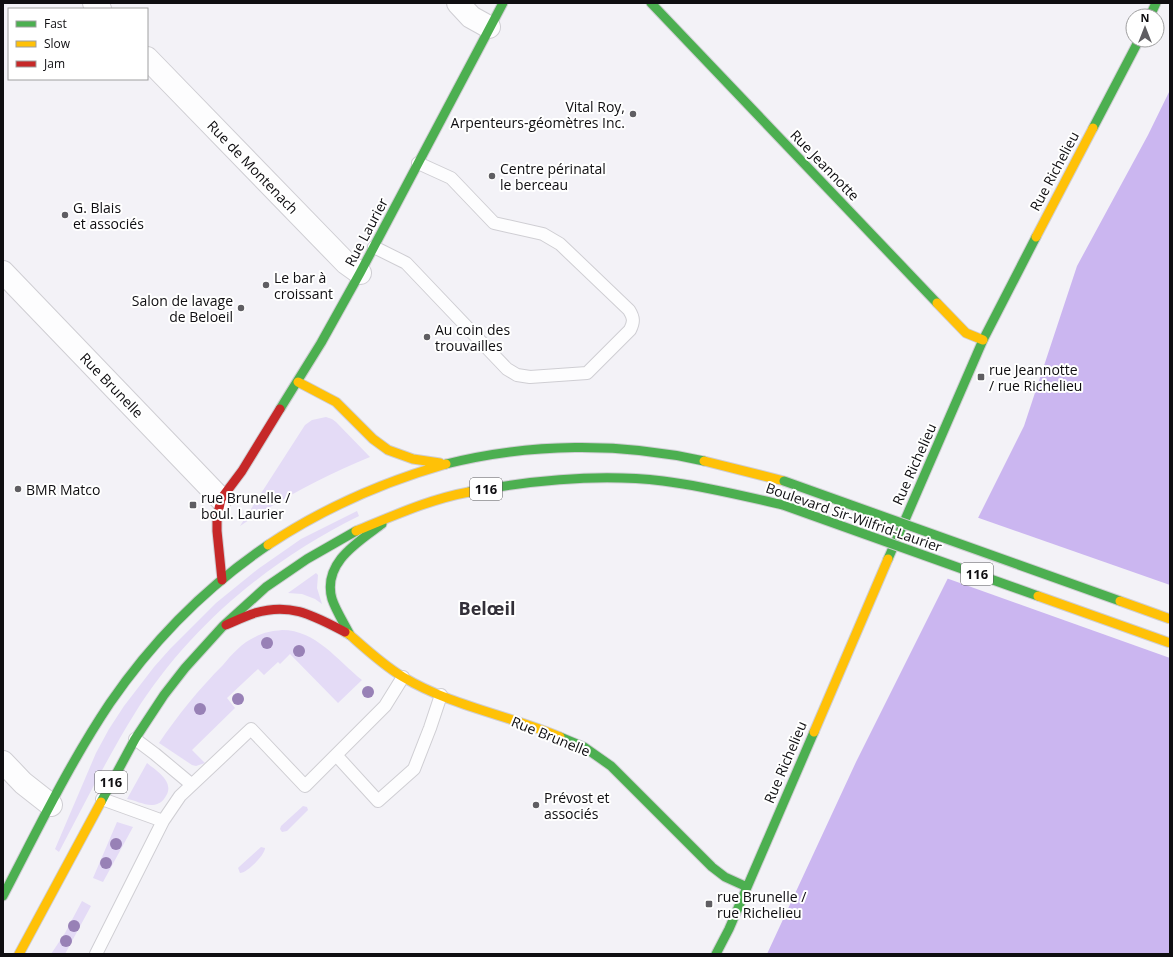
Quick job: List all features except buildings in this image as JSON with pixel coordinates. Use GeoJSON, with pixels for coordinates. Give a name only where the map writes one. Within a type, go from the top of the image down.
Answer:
{"type":"FeatureCollection","features":[{"type":"Feature","properties":{"kind":"main road","name":"Rue Laurier"},"geometry":{"type":"LineString","coordinates":[[222,580],[217,531],[217,518],[221,499],[234,483],[298,382],[360,273],[502,3]]}},
{"type":"Feature","properties":{"kind":"main road","name":"Rue Jeannotte"},"geometry":{"type":"LineString","coordinates":[[651,3],[963,330],[966,333],[983,340]]}},
{"type":"Feature","properties":{"kind":"main road","name":"Rue Richelieu"},"geometry":{"type":"LineString","coordinates":[[716,954],[983,340],[1135,48]]}},
{"type":"Feature","properties":{"kind":"main road"},"geometry":{"type":"LineString","coordinates":[[298,382],[340,406],[374,440],[389,451],[414,460],[448,464]]}},
{"type":"Feature","properties":{"kind":"main road","name":"Boulevard Sir-Wilfrid-Laurier"},"geometry":{"type":"LineString","coordinates":[[3,896],[92,730],[128,677],[167,631],[222,580],[274,541],[309,520],[353,498],[407,477],[448,464],[492,455],[544,449],[612,447],[645,450],[726,465],[784,481],[1170,619]]}},
{"type":"Feature","properties":{"kind":"main road","name":"Boulevard Sir-Wilfrid-Laurier"},"geometry":{"type":"LineString","coordinates":[[19,954],[135,739],[164,695],[185,668],[224,625],[266,587],[307,559],[350,534],[394,515],[453,495],[496,487],[556,480],[602,478],[662,481],[709,488],[783,505],[1170,643]]}},
{"type":"Feature","properties":{"kind":"main road","name":"Rue Brunelle"},"geometry":{"type":"LineString","coordinates":[[350,635],[334,603],[330,591],[331,578],[336,564],[344,554],[394,515]]}},
{"type":"Feature","properties":{"kind":"main road","name":"Rue Brunelle"},"geometry":{"type":"LineString","coordinates":[[224,625],[255,613],[282,609],[307,613],[350,635],[379,661],[403,677],[441,695],[556,735],[594,752],[611,766],[712,867],[725,877],[746,887]]}},
{"type":"Feature","properties":{"kind":"street"},"geometry":{"type":"LineString","coordinates":[[458,3],[471,17],[489,27]]}},
{"type":"Feature","properties":{"kind":"street","name":"Rue de Montenach"},"geometry":{"type":"LineString","coordinates":[[148,59],[346,263],[360,273]]}},
{"type":"Feature","properties":{"kind":"street","name":"Rue Brunelle"},"geometry":{"type":"LineString","coordinates":[[3,272],[221,499]]}},
{"type":"Feature","properties":{"kind":"street"},"geometry":{"type":"LineString","coordinates":[[3,762],[23,783],[51,806]]}},
{"type":"Feature","properties":{"kind":"lane"},"geometry":{"type":"LineString","coordinates":[[374,247],[406,263],[507,369],[517,375],[530,377],[587,373],[630,330],[634,317],[629,310],[560,244],[543,234],[494,223],[451,178],[418,163]]}},
{"type":"Feature","properties":{"kind":"lane"},"geometry":{"type":"LineString","coordinates":[[96,954],[163,821],[180,796],[250,729],[305,786],[385,706],[403,677]]}},
{"type":"Feature","properties":{"kind":"lane"},"geometry":{"type":"LineString","coordinates":[[336,755],[378,801],[414,769],[441,695]]}},
{"type":"Feature","properties":{"kind":"lane"},"geometry":{"type":"LineString","coordinates":[[135,739],[191,784]]}},
{"type":"Feature","properties":{"kind":"lane"},"geometry":{"type":"LineString","coordinates":[[102,799],[163,821]]}},
{"type":"Feature","properties":{"kind":"shaded area"},"geometry":{"type":"Polygon","coordinates":[[[1170,90],[1170,954],[767,954],[856,762],[1024,426],[1077,266],[1148,135],[1170,90]]]}},
{"type":"Feature","properties":{"kind":"shaded area"},"geometry":{"type":"Polygon","coordinates":[[[326,417],[336,422],[370,457],[303,488],[240,526],[305,425],[312,420],[326,417]]]}},
{"type":"Feature","properties":{"kind":"shaded area"},"geometry":{"type":"Polygon","coordinates":[[[357,511],[359,516],[325,534],[262,575],[233,599],[180,652],[156,682],[135,713],[105,764],[59,852],[55,849],[96,753],[109,729],[124,706],[170,649],[216,603],[258,569],[301,539],[357,511]]]}},
{"type":"Feature","properties":{"kind":"shaded area"},"geometry":{"type":"Polygon","coordinates":[[[316,573],[318,575],[317,588],[322,604],[315,599],[302,594],[288,593],[316,573]]]}},
{"type":"Feature","properties":{"kind":"shaded area"},"geometry":{"type":"Polygon","coordinates":[[[282,630],[294,631],[316,641],[335,655],[362,680],[338,703],[290,654],[280,664],[278,662],[264,675],[258,669],[227,698],[235,708],[192,750],[205,763],[196,766],[192,765],[159,743],[189,702],[238,649],[250,639],[258,635],[282,630]]]}},
{"type":"Feature","properties":{"kind":"shaded area"},"geometry":{"type":"Polygon","coordinates":[[[147,763],[161,774],[167,783],[168,788],[164,799],[155,805],[127,799],[147,763]]]}},
{"type":"Feature","properties":{"kind":"shaded area"},"geometry":{"type":"Polygon","coordinates":[[[303,806],[307,807],[308,810],[287,831],[282,832],[280,829],[281,826],[303,806]]]}},
{"type":"Feature","properties":{"kind":"shaded area"},"geometry":{"type":"Polygon","coordinates":[[[117,822],[133,827],[103,882],[93,878],[117,822]]]}},
{"type":"Feature","properties":{"kind":"shaded area"},"geometry":{"type":"Polygon","coordinates":[[[261,847],[265,848],[259,859],[247,870],[240,873],[238,868],[261,847]]]}},
{"type":"Feature","properties":{"kind":"shaded area"},"geometry":{"type":"Polygon","coordinates":[[[82,901],[91,906],[65,954],[51,954],[65,933],[82,901]]]}},
{"type":"Feature","properties":{"kind":"pier"},"geometry":{"type":"Polygon","coordinates":[[[976,517],[1170,585],[1170,658],[946,578],[976,517]]]}},
{"type":"Feature","properties":{"kind":"traffic: fast"},"geometry":{"type":"LineString","coordinates":[[280,409],[321,343],[360,273],[503,3]]}},
{"type":"Feature","properties":{"kind":"traffic: fast"},"geometry":{"type":"LineString","coordinates":[[651,3],[937,303]]}},
{"type":"Feature","properties":{"kind":"traffic: fast"},"geometry":{"type":"LineString","coordinates":[[1154,8],[1156,3]]}},
{"type":"Feature","properties":{"kind":"traffic: fast"},"geometry":{"type":"LineString","coordinates":[[1093,128],[1135,48]]}},
{"type":"Feature","properties":{"kind":"traffic: fast"},"geometry":{"type":"LineString","coordinates":[[888,559],[983,340],[1036,237]]}},
{"type":"Feature","properties":{"kind":"traffic: fast"},"geometry":{"type":"LineString","coordinates":[[446,464],[510,452],[575,448],[640,450],[704,461]]}},
{"type":"Feature","properties":{"kind":"traffic: fast"},"geometry":{"type":"LineString","coordinates":[[469,492],[542,481],[615,478],[678,483],[783,505]]}},
{"type":"Feature","properties":{"kind":"traffic: fast"},"geometry":{"type":"LineString","coordinates":[[784,481],[1120,601]]}},
{"type":"Feature","properties":{"kind":"traffic: fast"},"geometry":{"type":"LineString","coordinates":[[783,505],[1038,596]]}},
{"type":"Feature","properties":{"kind":"traffic: fast"},"geometry":{"type":"LineString","coordinates":[[350,635],[332,599],[330,586],[332,575],[337,564],[344,555],[353,546],[382,524]]}},
{"type":"Feature","properties":{"kind":"traffic: fast"},"geometry":{"type":"LineString","coordinates":[[101,802],[135,739],[164,695],[185,668],[224,625],[266,587],[307,559],[356,531]]}},
{"type":"Feature","properties":{"kind":"traffic: fast"},"geometry":{"type":"LineString","coordinates":[[3,896],[81,750],[95,726],[126,680],[162,637],[202,597],[245,561],[268,545]]}},
{"type":"Feature","properties":{"kind":"traffic: fast"},"geometry":{"type":"LineString","coordinates":[[716,954],[729,929],[814,732]]}},
{"type":"Feature","properties":{"kind":"traffic: fast"},"geometry":{"type":"LineString","coordinates":[[560,737],[584,747],[611,766],[712,867],[725,877],[747,887]]}},
{"type":"Feature","properties":{"kind":"traffic: slow"},"geometry":{"type":"LineString","coordinates":[[1036,237],[1093,128]]}},
{"type":"Feature","properties":{"kind":"traffic: slow"},"geometry":{"type":"LineString","coordinates":[[937,303],[966,333],[983,340]]}},
{"type":"Feature","properties":{"kind":"traffic: slow"},"geometry":{"type":"LineString","coordinates":[[298,382],[336,402],[373,439],[388,450],[413,459],[440,463]]}},
{"type":"Feature","properties":{"kind":"traffic: slow"},"geometry":{"type":"LineString","coordinates":[[704,461],[784,481]]}},
{"type":"Feature","properties":{"kind":"traffic: slow"},"geometry":{"type":"LineString","coordinates":[[268,545],[331,508],[399,479],[446,464]]}},
{"type":"Feature","properties":{"kind":"traffic: slow"},"geometry":{"type":"LineString","coordinates":[[356,531],[426,503],[469,492]]}},
{"type":"Feature","properties":{"kind":"traffic: slow"},"geometry":{"type":"LineString","coordinates":[[814,732],[888,559]]}},
{"type":"Feature","properties":{"kind":"traffic: slow"},"geometry":{"type":"LineString","coordinates":[[1038,596],[1170,643]]}},
{"type":"Feature","properties":{"kind":"traffic: slow"},"geometry":{"type":"LineString","coordinates":[[1120,601],[1170,619]]}},
{"type":"Feature","properties":{"kind":"traffic: slow"},"geometry":{"type":"LineString","coordinates":[[345,632],[375,657],[403,677],[421,687],[440,696],[520,722],[560,737]]}},
{"type":"Feature","properties":{"kind":"traffic: slow"},"geometry":{"type":"LineString","coordinates":[[19,954],[101,802]]}},
{"type":"Feature","properties":{"kind":"traffic: jam"},"geometry":{"type":"LineString","coordinates":[[222,580],[217,531],[217,518],[221,499],[242,471],[280,409]]}},
{"type":"Feature","properties":{"kind":"traffic: jam"},"geometry":{"type":"LineString","coordinates":[[226,625],[255,613],[280,609],[302,612],[345,632]]}},
{"type":"Feature","properties":{"kind":"place","name":"Vital Roy, Arpenteurs-géomètres Inc."},"geometry":{"type":"Point","coordinates":[633,114]}},
{"type":"Feature","properties":{"kind":"place","name":"Centre périnatal le berceau"},"geometry":{"type":"Point","coordinates":[492,176]}},
{"type":"Feature","properties":{"kind":"place","name":"G. Blais et associés"},"geometry":{"type":"Point","coordinates":[65,215]}},
{"type":"Feature","properties":{"kind":"place","name":"Le bar à croissant"},"geometry":{"type":"Point","coordinates":[266,285]}},
{"type":"Feature","properties":{"kind":"place","name":"Salon de lavage de Beloeil"},"geometry":{"type":"Point","coordinates":[241,308]}},
{"type":"Feature","properties":{"kind":"place","name":"Au coin des trouvailles"},"geometry":{"type":"Point","coordinates":[427,337]}},
{"type":"Feature","properties":{"kind":"place","name":"rue Jeannotte / rue Richelieu"},"geometry":{"type":"Point","coordinates":[981,377]}},
{"type":"Feature","properties":{"kind":"place","name":"BMR Matco"},"geometry":{"type":"Point","coordinates":[18,489]}},
{"type":"Feature","properties":{"kind":"place","name":"rue Brunelle / boul. Laurier"},"geometry":{"type":"Point","coordinates":[193,505]}},
{"type":"Feature","properties":{"kind":"place","name":"Prévost et associés"},"geometry":{"type":"Point","coordinates":[536,805]}},
{"type":"Feature","properties":{"kind":"place","name":"rue Brunelle / rue Richelieu"},"geometry":{"type":"Point","coordinates":[709,904]}},
{"type":"Feature","properties":{"kind":"district","name":"Belœil"},"geometry":{"type":"Point","coordinates":[487,608]}}]}
